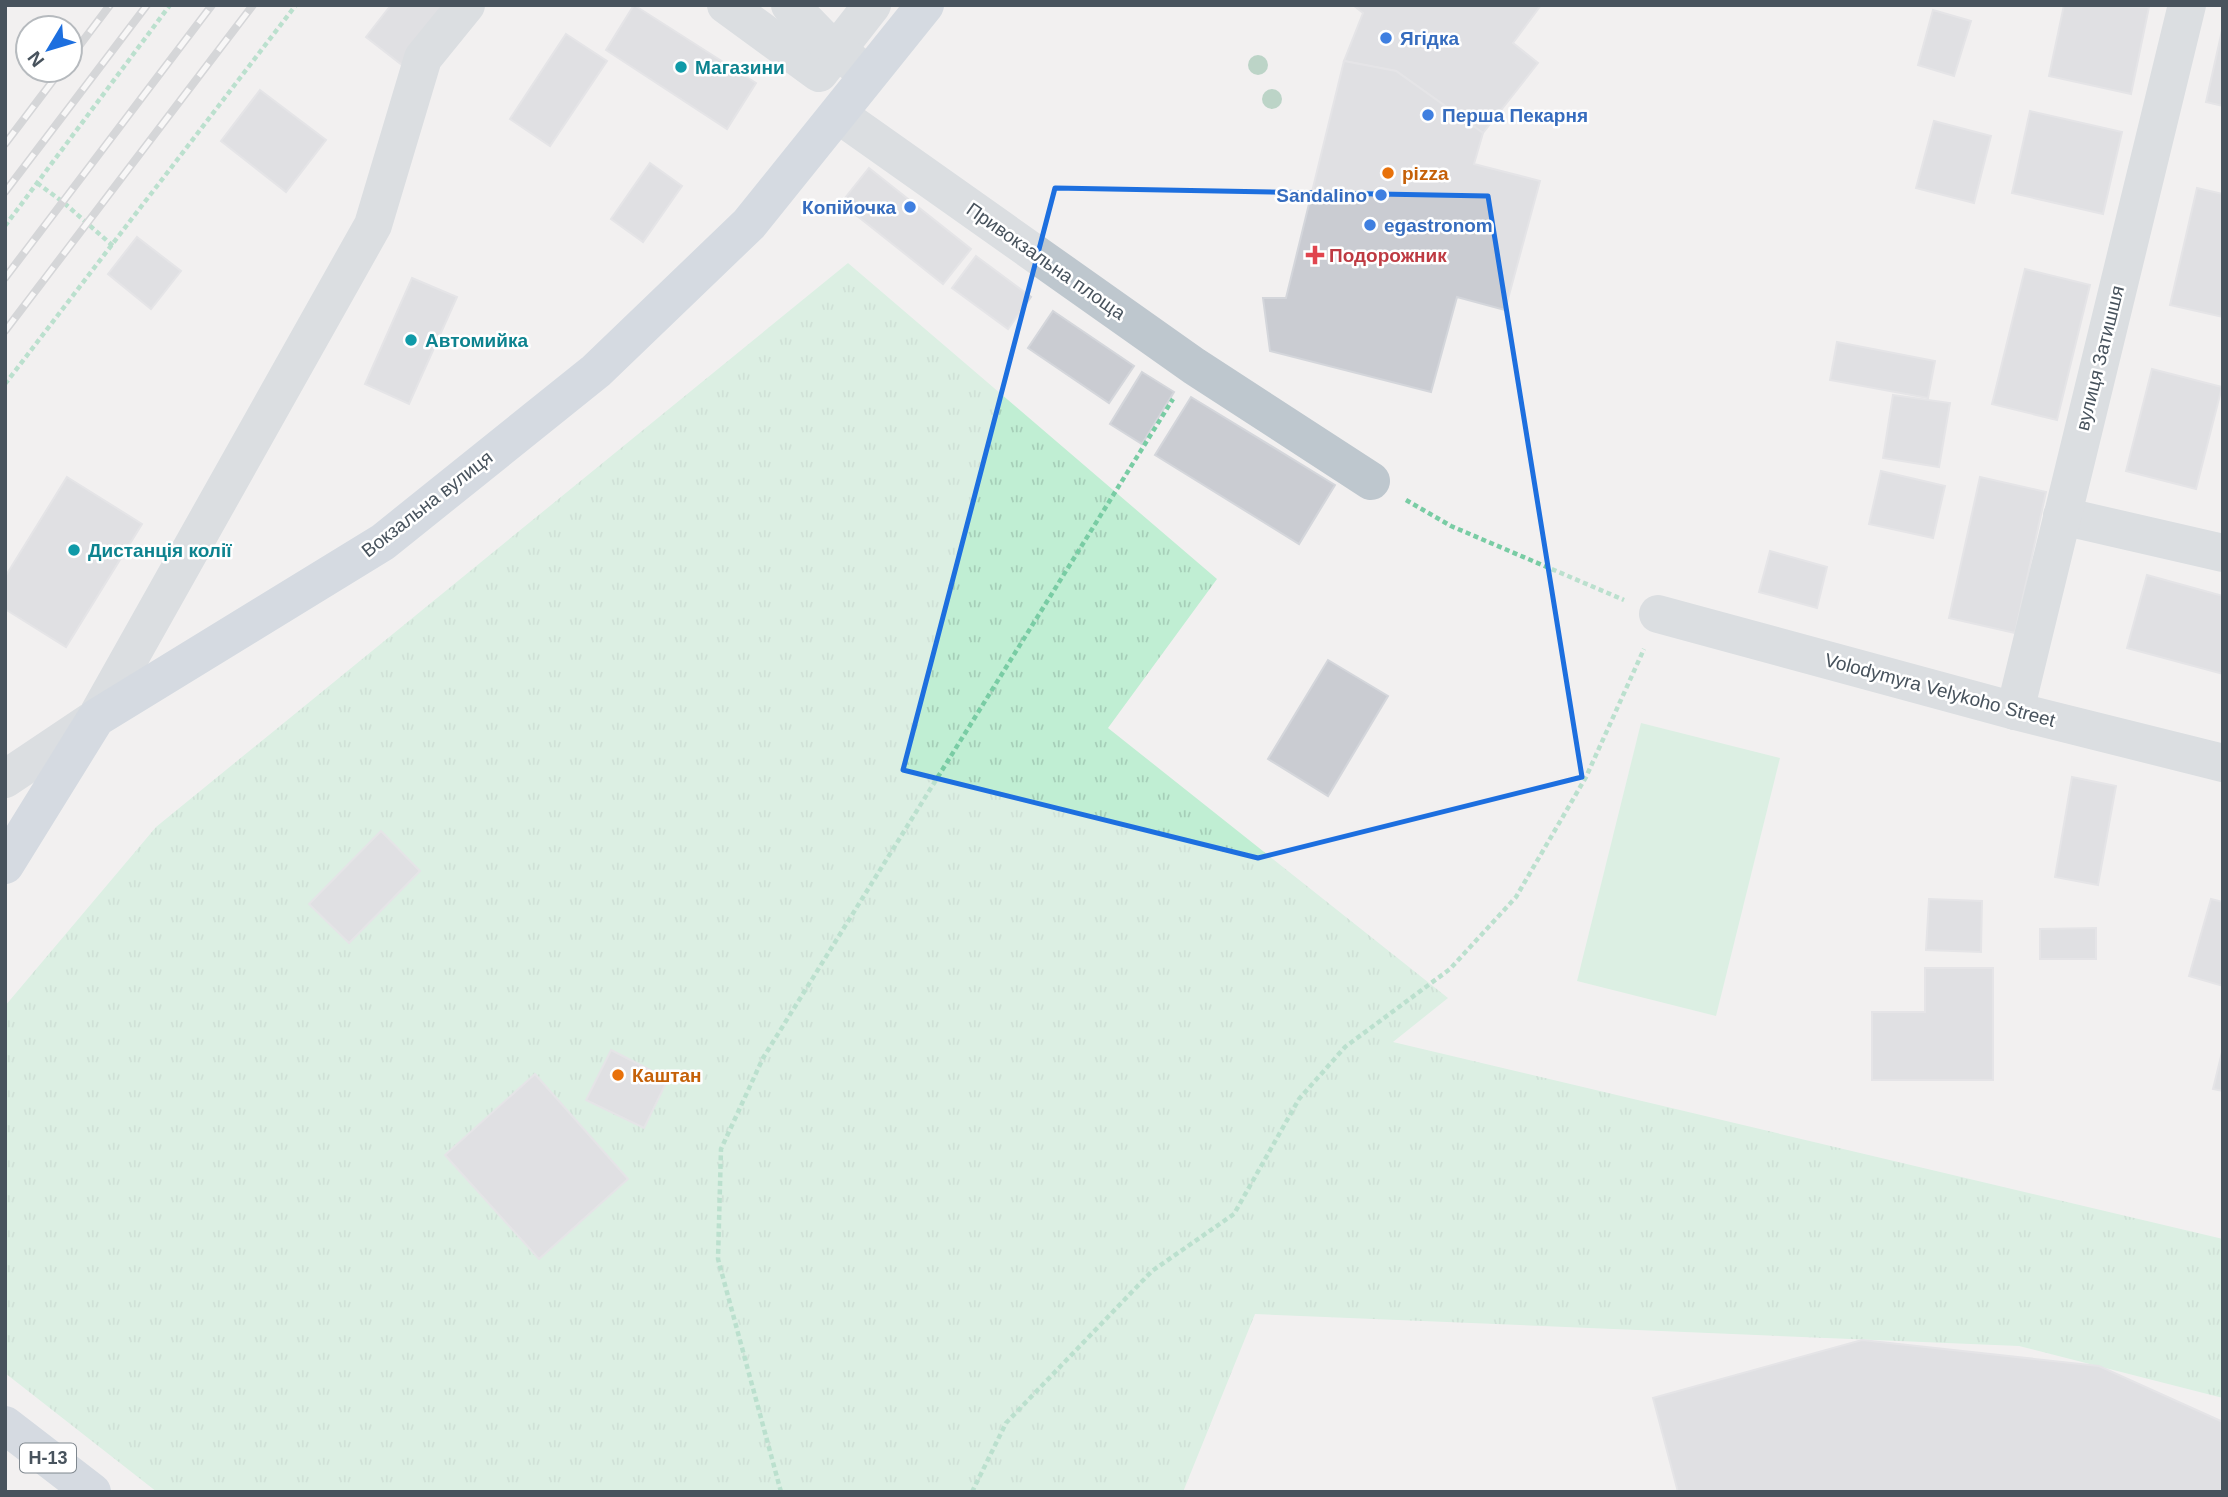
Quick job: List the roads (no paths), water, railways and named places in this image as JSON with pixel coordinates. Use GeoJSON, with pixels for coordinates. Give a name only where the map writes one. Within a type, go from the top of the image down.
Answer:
{"type":"FeatureCollection","features":[{"type":"Feature","properties":{"kind":"main road"},"geometry":{"type":"LineString","coordinates":[[839,115],[925,5]]}},
{"type":"Feature","properties":{"kind":"main road","name":"Вокзальна вулиця"},"geometry":{"type":"LineString","coordinates":[[5,865],[96,718],[383,542],[596,371],[750,224],[839,115]]}},
{"type":"Feature","properties":{"kind":"main road","name":"Н-13"},"geometry":{"type":"LineString","coordinates":[[5,1425],[92,1492]]}},
{"type":"Feature","properties":{"kind":"street"},"geometry":{"type":"LineString","coordinates":[[5,779],[96,718],[373,225],[423,58],[466,5]]}},
{"type":"Feature","properties":{"kind":"street"},"geometry":{"type":"LineString","coordinates":[[726,5],[819,73],[823,31]]}},
{"type":"Feature","properties":{"kind":"street"},"geometry":{"type":"LineString","coordinates":[[790,5],[823,31],[869,76]]}},
{"type":"Feature","properties":{"kind":"street"},"geometry":{"type":"LineString","coordinates":[[823,31],[872,5]]}},
{"type":"Feature","properties":{"kind":"street","name":"вулиця Затишшя"},"geometry":{"type":"LineString","coordinates":[[2014,710],[2187,5]]}},
{"type":"Feature","properties":{"kind":"street","name":"Привокзальна площа"},"geometry":{"type":"LineString","coordinates":[[839,115],[1194,366],[1371,481]]}},
{"type":"Feature","properties":{"kind":"street"},"geometry":{"type":"LineString","coordinates":[[2062,516],[2223,553]]}},
{"type":"Feature","properties":{"kind":"street","name":"Volodymyra Velykoho Street"},"geometry":{"type":"LineString","coordinates":[[1658,614],[2223,763]]}},
{"type":"Feature","properties":{"kind":"railway"},"geometry":{"type":"LineString","coordinates":[[84,39],[110,5]]}},
{"type":"Feature","properties":{"kind":"railway"},"geometry":{"type":"LineString","coordinates":[[5,192],[147,5]]}},
{"type":"Feature","properties":{"kind":"railway"},"geometry":{"type":"LineString","coordinates":[[5,278],[212,5]]}},
{"type":"Feature","properties":{"kind":"railway"},"geometry":{"type":"LineString","coordinates":[[5,331],[253,5]]}},
{"type":"Feature","properties":{"kind":"railway"},"geometry":{"type":"LineString","coordinates":[[5,144],[50,84]]}},
{"type":"Feature","properties":{"kind":"place","name":"Ягідка"},"geometry":{"type":"Point","coordinates":[1386,38]}},
{"type":"Feature","properties":{"kind":"place","name":"Магазини"},"geometry":{"type":"Point","coordinates":[681,67]}},
{"type":"Feature","properties":{"kind":"place","name":"Перша Пекарня"},"geometry":{"type":"Point","coordinates":[1428,115]}},
{"type":"Feature","properties":{"kind":"place","name":"pizza"},"geometry":{"type":"Point","coordinates":[1388,173]}},
{"type":"Feature","properties":{"kind":"place","name":"Sandalino"},"geometry":{"type":"Point","coordinates":[1381,195]}},
{"type":"Feature","properties":{"kind":"place","name":"Копійочка"},"geometry":{"type":"Point","coordinates":[910,207]}},
{"type":"Feature","properties":{"kind":"place","name":"egastronom"},"geometry":{"type":"Point","coordinates":[1370,225]}},
{"type":"Feature","properties":{"kind":"place","name":"Подорожник"},"geometry":{"type":"Point","coordinates":[1315,255]}},
{"type":"Feature","properties":{"kind":"place","name":"Автомийка"},"geometry":{"type":"Point","coordinates":[411,340]}},
{"type":"Feature","properties":{"kind":"place","name":"Дистанція колії"},"geometry":{"type":"Point","coordinates":[74,550]}},
{"type":"Feature","properties":{"kind":"place","name":"Каштан"},"geometry":{"type":"Point","coordinates":[618,1075]}}]}
